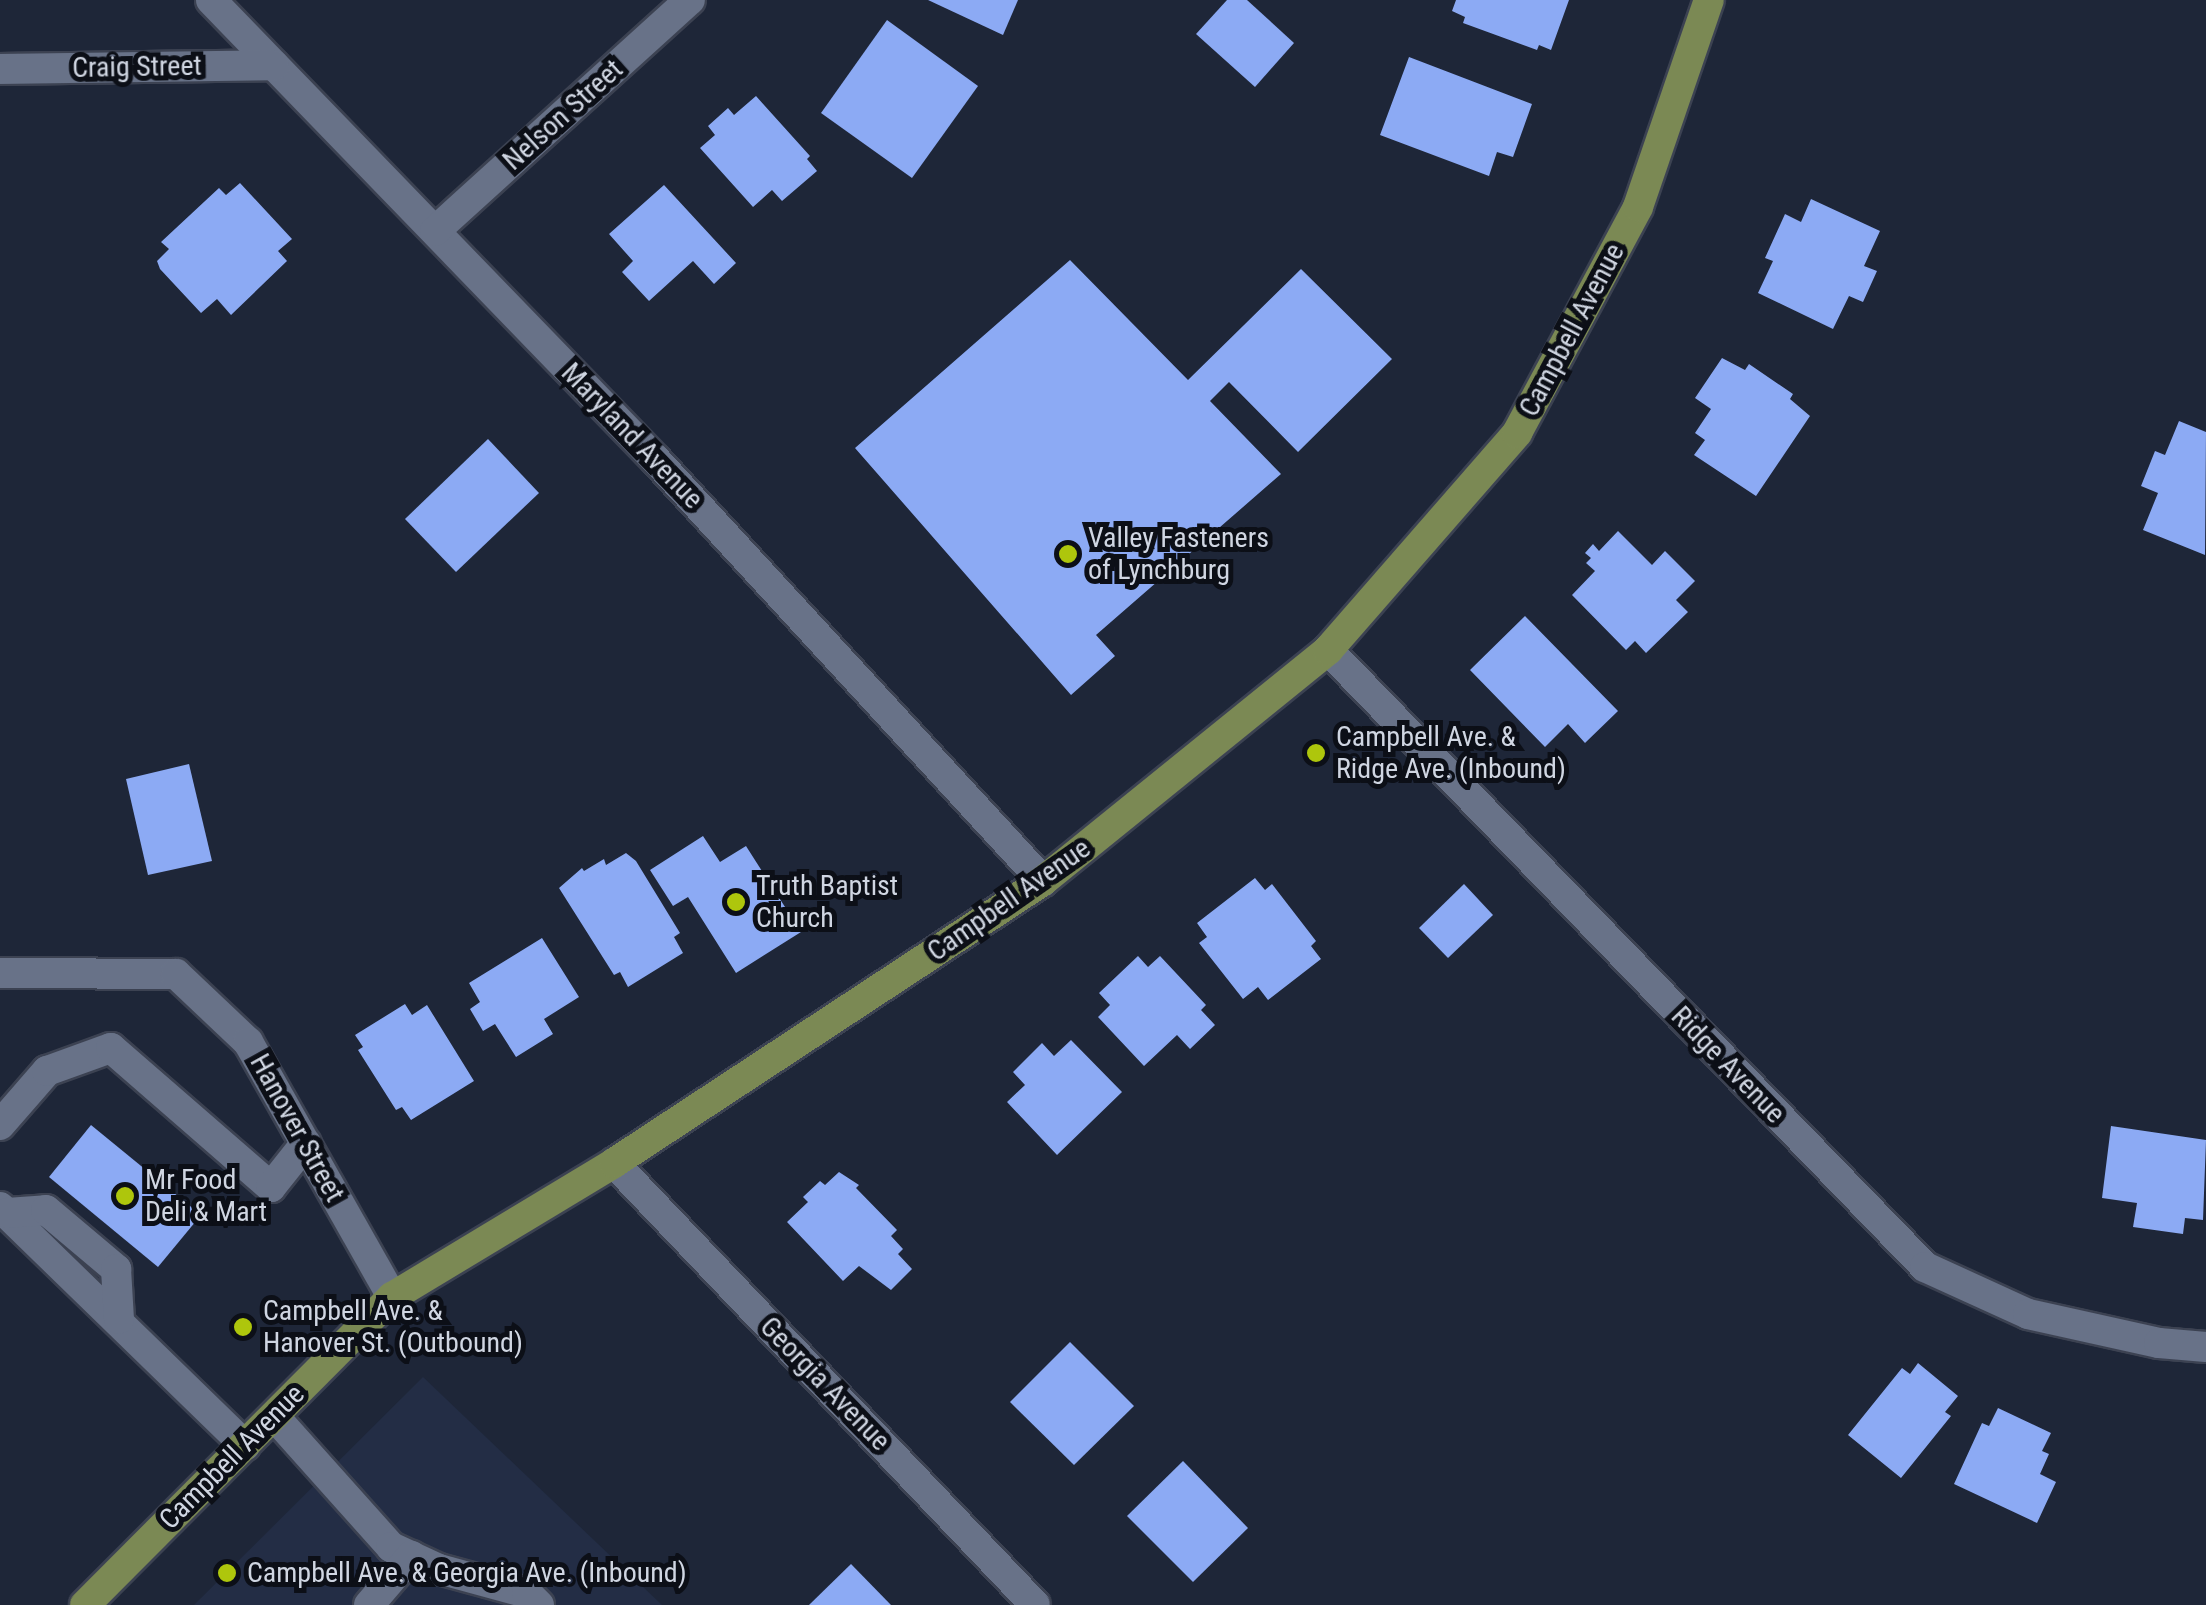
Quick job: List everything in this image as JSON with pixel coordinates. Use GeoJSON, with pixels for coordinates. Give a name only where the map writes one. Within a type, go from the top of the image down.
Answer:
{"type":"FeatureCollection","features":[{"type":"Feature","properties":{"kind":"main road","name":"Campbell Avenue"},"geometry":{"type":"LineString","coordinates":[[85,1605],[392,1298],[614,1163],[1043,881],[1328,650],[1517,433],[1638,208],[1709,0]]}},
{"type":"Feature","properties":{"kind":"street","name":"Maryland Avenue"},"geometry":{"type":"LineString","coordinates":[[211,0],[656,460],[1043,881]]}},
{"type":"Feature","properties":{"kind":"street","name":"Nelson Street"},"geometry":{"type":"LineString","coordinates":[[435,231],[690,0]]}},
{"type":"Feature","properties":{"kind":"street","name":"Craig Street"},"geometry":{"type":"LineString","coordinates":[[0,69],[274,65]]}},
{"type":"Feature","properties":{"kind":"street","name":"Ridge Avenue"},"geometry":{"type":"LineString","coordinates":[[1328,650],[1925,1267],[2028,1314],[2159,1343],[2206,1347]]}},
{"type":"Feature","properties":{"kind":"street","name":"Hanover Street"},"geometry":{"type":"LineString","coordinates":[[0,972],[176,974],[248,1042],[392,1298]]}},
{"type":"Feature","properties":{"kind":"street"},"geometry":{"type":"LineString","coordinates":[[0,1125],[47,1071],[111,1048],[271,1187],[306,1143]]}},
{"type":"Feature","properties":{"kind":"street","name":"Georgia Avenue"},"geometry":{"type":"LineString","coordinates":[[614,1163],[1035,1605]]}},
{"type":"Feature","properties":{"kind":"street"},"geometry":{"type":"LineString","coordinates":[[4,1210],[245,1445]]}},
{"type":"Feature","properties":{"kind":"street"},"geometry":{"type":"LineString","coordinates":[[274,1416],[391,1547],[439,1570],[527,1592],[540,1605]]}},
{"type":"Feature","properties":{"kind":"street"},"geometry":{"type":"LineString","coordinates":[[369,1605],[411,1556]]}},
{"type":"Feature","properties":{"kind":"shaded area"},"geometry":{"type":"Polygon","coordinates":[[[423,1377],[662,1605],[194,1605],[423,1377]]]}},
{"type":"Feature","properties":{"kind":"building"},"geometry":{"type":"Polygon","coordinates":[[[928,0],[1018,0],[1003,35],[928,0]]]}},
{"type":"Feature","properties":{"kind":"building"},"geometry":{"type":"Polygon","coordinates":[[[1227,0],[1247,0],[1294,43],[1255,87],[1196,34],[1227,0]]]}},
{"type":"Feature","properties":{"kind":"building"},"geometry":{"type":"Polygon","coordinates":[[[1456,0],[1569,0],[1551,50],[1539,45],[1537,50],[1463,23],[1465,17],[1452,11],[1456,0]]]}},
{"type":"Feature","properties":{"kind":"building"},"geometry":{"type":"Polygon","coordinates":[[[887,20],[978,86],[912,178],[821,113],[887,20]]]}},
{"type":"Feature","properties":{"kind":"building"},"geometry":{"type":"Polygon","coordinates":[[[1409,57],[1532,104],[1513,157],[1497,152],[1489,176],[1380,135],[1409,57]]]}},
{"type":"Feature","properties":{"kind":"building"},"geometry":{"type":"Polygon","coordinates":[[[756,96],[810,156],[807,159],[817,171],[782,201],[772,190],[753,207],[700,148],[715,135],[708,126],[728,108],[734,115],[756,96]]]}},
{"type":"Feature","properties":{"kind":"building"},"geometry":{"type":"Polygon","coordinates":[[[240,183],[292,239],[278,251],[287,261],[231,315],[217,299],[201,313],[160,269],[157,261],[169,249],[161,242],[219,188],[226,195],[240,183]]]}},
{"type":"Feature","properties":{"kind":"building"},"geometry":{"type":"Polygon","coordinates":[[[664,185],[736,263],[714,284],[693,261],[649,301],[622,272],[633,261],[609,234],[664,185]]]}},
{"type":"Feature","properties":{"kind":"building"},"geometry":{"type":"Polygon","coordinates":[[[1811,199],[1880,231],[1864,266],[1877,271],[1863,302],[1849,296],[1833,329],[1758,293],[1773,261],[1765,258],[1785,214],[1801,222],[1811,199]]]}},
{"type":"Feature","properties":{"kind":"building","name":"Valley Fasteners of Lynchburg"},"geometry":{"type":"Polygon","coordinates":[[[1070,260],[1188,380],[1301,269],[1392,359],[1298,452],[1229,382],[1210,401],[1281,474],[1096,635],[1115,656],[1071,695],[855,448],[1070,260]]]}},
{"type":"Feature","properties":{"kind":"building"},"geometry":{"type":"Polygon","coordinates":[[[1722,358],[1745,370],[1749,364],[1793,394],[1790,399],[1810,416],[1756,496],[1694,455],[1705,440],[1695,433],[1711,409],[1695,398],[1722,358]]]}},
{"type":"Feature","properties":{"kind":"building"},"geometry":{"type":"Polygon","coordinates":[[[2179,421],[2206,432],[2205,555],[2143,530],[2158,493],[2141,486],[2155,451],[2165,455],[2179,421]]]}},
{"type":"Feature","properties":{"kind":"building"},"geometry":{"type":"Polygon","coordinates":[[[488,439],[539,493],[456,572],[405,519],[488,439]]]}},
{"type":"Feature","properties":{"kind":"building"},"geometry":{"type":"Polygon","coordinates":[[[1618,531],[1652,565],[1665,551],[1695,581],[1676,600],[1688,612],[1646,653],[1635,641],[1626,650],[1572,595],[1595,571],[1586,563],[1591,558],[1585,553],[1593,544],[1599,551],[1618,531]]]}},
{"type":"Feature","properties":{"kind":"building"},"geometry":{"type":"Polygon","coordinates":[[[1525,616],[1618,711],[1585,743],[1568,724],[1545,747],[1470,670],[1525,616]]]}},
{"type":"Feature","properties":{"kind":"building"},"geometry":{"type":"Polygon","coordinates":[[[189,764],[212,861],[148,875],[126,779],[189,764]]]}},
{"type":"Feature","properties":{"kind":"building","name":"Truth Baptist Church"},"geometry":{"type":"Polygon","coordinates":[[[703,836],[720,862],[746,846],[801,932],[736,973],[688,897],[673,906],[650,870],[703,836]]]}},
{"type":"Feature","properties":{"kind":"building"},"geometry":{"type":"Polygon","coordinates":[[[626,853],[636,861],[680,933],[674,937],[683,953],[628,987],[620,972],[614,975],[559,888],[582,868],[584,871],[604,859],[606,865],[626,853]]]}},
{"type":"Feature","properties":{"kind":"building"},"geometry":{"type":"Polygon","coordinates":[[[1255,878],[1265,890],[1272,884],[1316,941],[1311,946],[1321,959],[1268,1000],[1258,987],[1243,999],[1199,943],[1207,937],[1197,923],[1255,878]]]}},
{"type":"Feature","properties":{"kind":"building"},"geometry":{"type":"Polygon","coordinates":[[[1464,884],[1493,915],[1448,958],[1419,928],[1464,884]]]}},
{"type":"Feature","properties":{"kind":"building"},"geometry":{"type":"Polygon","coordinates":[[[542,938],[579,997],[544,1019],[553,1034],[516,1057],[495,1024],[483,1031],[470,1009],[480,1002],[469,983],[542,938]]]}},
{"type":"Feature","properties":{"kind":"building"},"geometry":{"type":"Polygon","coordinates":[[[1138,956],[1148,967],[1160,956],[1206,1005],[1201,1010],[1215,1025],[1190,1049],[1177,1035],[1144,1066],[1098,1017],[1110,1005],[1099,993],[1138,956]]]}},
{"type":"Feature","properties":{"kind":"building"},"geometry":{"type":"Polygon","coordinates":[[[405,1004],[412,1015],[427,1005],[474,1081],[411,1120],[402,1107],[396,1110],[358,1050],[363,1047],[355,1035],[405,1004]]]}},
{"type":"Feature","properties":{"kind":"building"},"geometry":{"type":"Polygon","coordinates":[[[1071,1040],[1122,1092],[1057,1155],[1007,1102],[1025,1085],[1013,1072],[1042,1043],[1054,1056],[1071,1040]]]}},
{"type":"Feature","properties":{"kind":"building","name":"Mr Food Deli & Mart"},"geometry":{"type":"Polygon","coordinates":[[[91,1125],[201,1215],[158,1267],[49,1177],[91,1125]]]}},
{"type":"Feature","properties":{"kind":"building"},"geometry":{"type":"Polygon","coordinates":[[[2111,1126],[2206,1140],[2203,1220],[2185,1218],[2183,1234],[2133,1227],[2137,1203],[2102,1198],[2111,1126]]]}},
{"type":"Feature","properties":{"kind":"building"},"geometry":{"type":"Polygon","coordinates":[[[839,1172],[859,1185],[856,1188],[897,1230],[891,1236],[903,1249],[898,1254],[912,1269],[891,1290],[859,1266],[843,1281],[787,1222],[808,1202],[803,1197],[820,1181],[825,1185],[839,1172]]]}},
{"type":"Feature","properties":{"kind":"building"},"geometry":{"type":"Polygon","coordinates":[[[1070,1342],[1134,1406],[1074,1465],[1010,1402],[1070,1342]]]}},
{"type":"Feature","properties":{"kind":"building"},"geometry":{"type":"Polygon","coordinates":[[[1918,1363],[1958,1396],[1945,1412],[1951,1416],[1901,1478],[1848,1435],[1902,1368],[1910,1374],[1918,1363]]]}},
{"type":"Feature","properties":{"kind":"building"},"geometry":{"type":"Polygon","coordinates":[[[1998,1408],[2051,1433],[2042,1451],[2049,1454],[2040,1474],[2056,1482],[2037,1523],[1954,1484],[1982,1423],[1989,1426],[1998,1408]]]}},
{"type":"Feature","properties":{"kind":"building"},"geometry":{"type":"Polygon","coordinates":[[[1183,1461],[1248,1528],[1193,1582],[1127,1516],[1183,1461]]]}},
{"type":"Feature","properties":{"kind":"building"},"geometry":{"type":"Polygon","coordinates":[[[851,1564],[891,1605],[809,1605],[851,1564]]]}},
{"type":"Feature","properties":{"kind":"place","name":"Valley Fasteners of Lynchburg"},"geometry":{"type":"Point","coordinates":[1068,554]}},
{"type":"Feature","properties":{"kind":"place","name":"Campbell Ave. & Ridge Ave. (Inbound)"},"geometry":{"type":"Point","coordinates":[1316,753]}},
{"type":"Feature","properties":{"kind":"place","name":"Truth Baptist Church"},"geometry":{"type":"Point","coordinates":[736,902]}},
{"type":"Feature","properties":{"kind":"place","name":"Mr Food Deli & Mart"},"geometry":{"type":"Point","coordinates":[125,1196]}},
{"type":"Feature","properties":{"kind":"place","name":"Campbell Ave. & Hanover St. (Outbound)"},"geometry":{"type":"Point","coordinates":[243,1327]}},
{"type":"Feature","properties":{"kind":"place","name":"Campbell Ave. & Georgia Ave. (Inbound)"},"geometry":{"type":"Point","coordinates":[227,1573]}}]}
